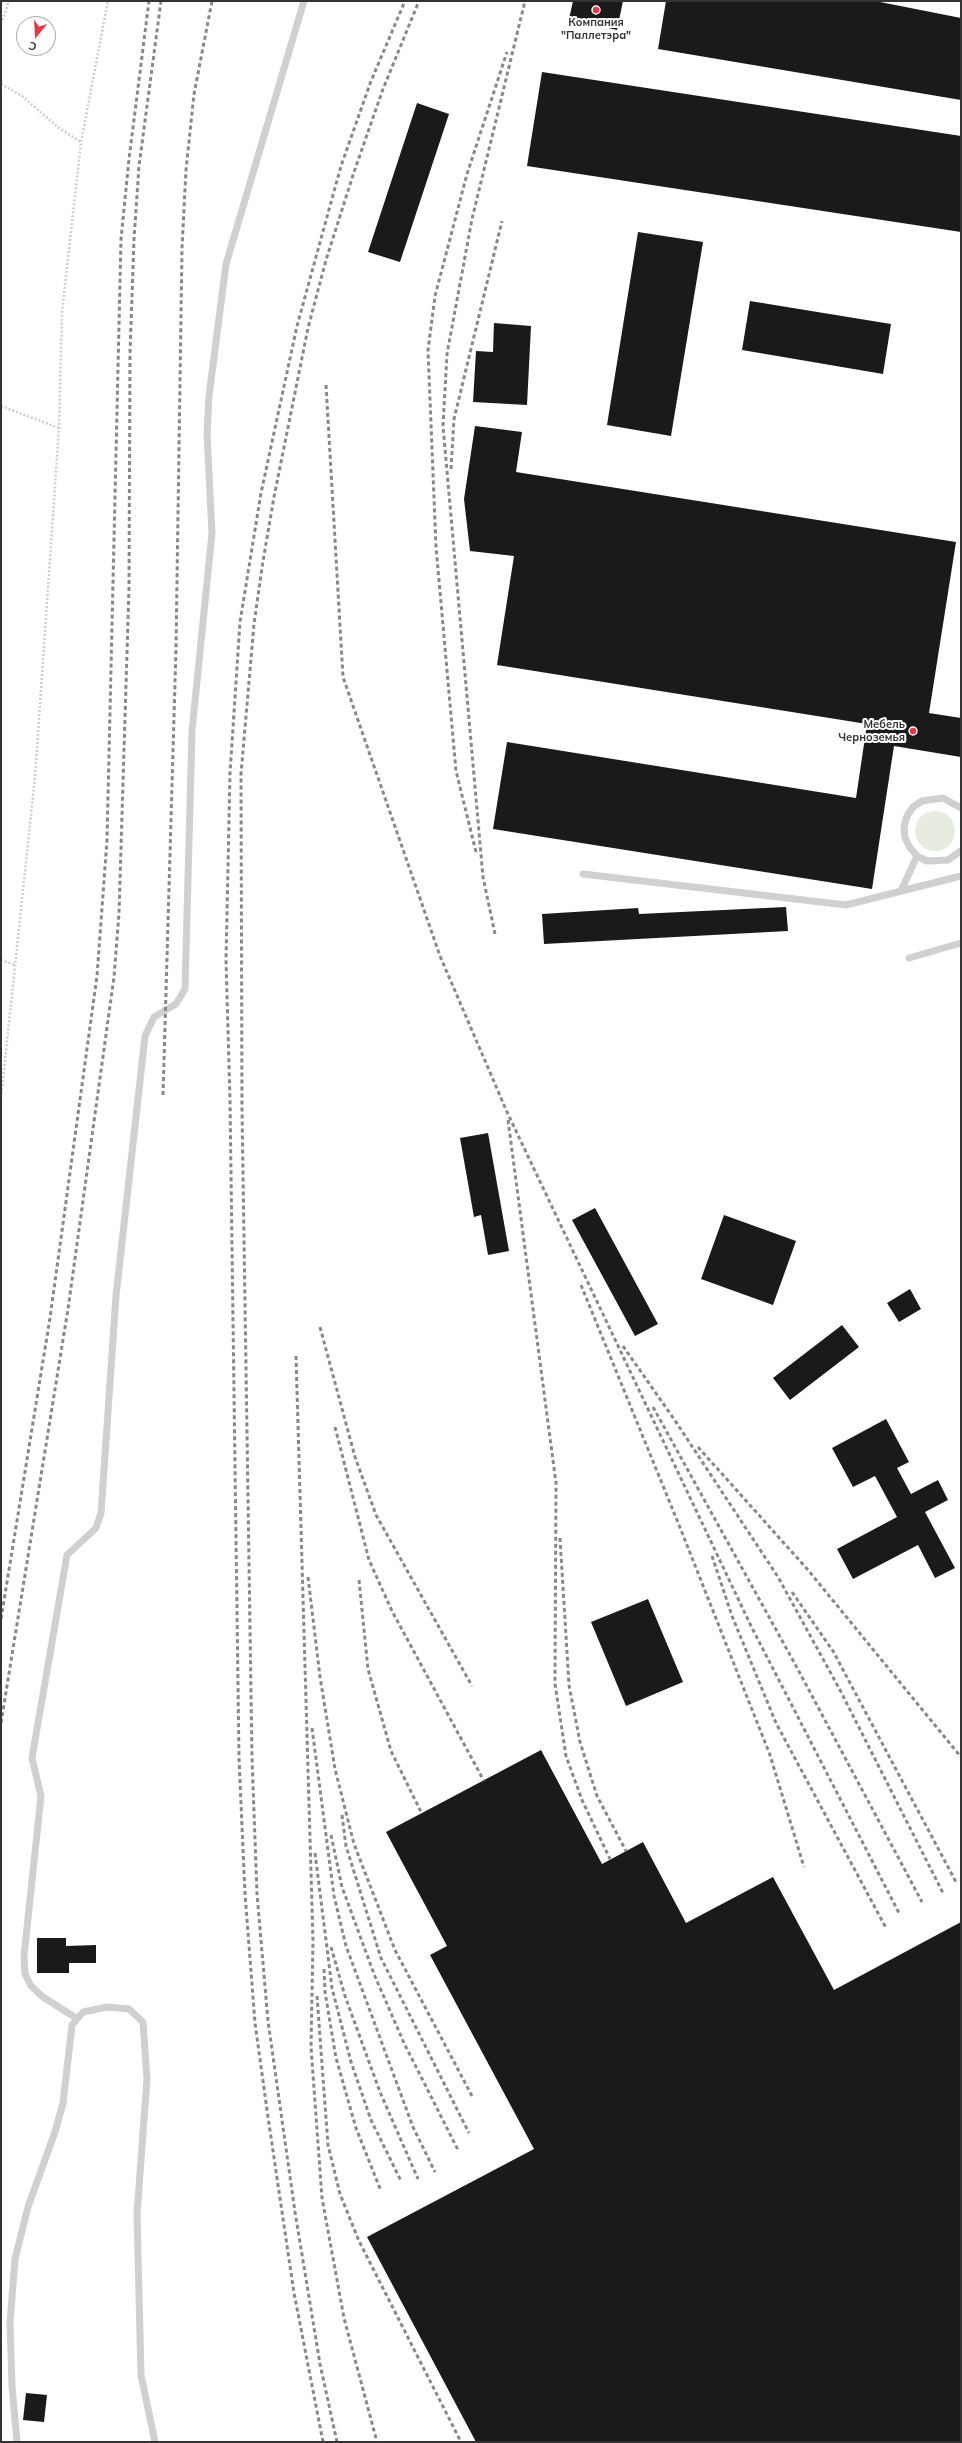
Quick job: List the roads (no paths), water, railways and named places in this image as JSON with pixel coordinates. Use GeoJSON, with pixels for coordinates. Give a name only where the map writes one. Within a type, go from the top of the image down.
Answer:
{"type":"FeatureCollection","features":[{"type":"Feature","properties":{"kind":"lane"},"geometry":{"type":"LineString","coordinates":[[76,2018],[43,1997],[30,1986],[25,1974],[24,1956],[41,1796],[32,1758],[67,1555],[96,1528],[101,1513],[116,1296],[145,1036],[154,1017],[176,1004],[184,990],[192,731],[212,533],[207,434],[209,396],[226,264],[304,1]]}},
{"type":"Feature","properties":{"kind":"lane"},"geometry":{"type":"LineString","coordinates":[[961,808],[943,798],[922,801],[913,807],[907,816],[904,827],[905,838],[910,848],[918,856],[927,861],[938,862],[948,860],[961,851]]}},
{"type":"Feature","properties":{"kind":"lane"},"geometry":{"type":"LineString","coordinates":[[901,891],[918,856]]}},
{"type":"Feature","properties":{"kind":"lane"},"geometry":{"type":"LineString","coordinates":[[584,874],[846,905],[961,876]]}},
{"type":"Feature","properties":{"kind":"lane"},"geometry":{"type":"LineString","coordinates":[[909,958],[961,943]]}},
{"type":"Feature","properties":{"kind":"lane"},"geometry":{"type":"LineString","coordinates":[[17,2442],[12,2386],[10,2323],[15,2259],[28,2207],[55,2132],[63,2103],[70,2033],[76,2018],[83,2012],[106,2007],[129,2009],[143,2022],[147,2079],[137,2214],[141,2376],[155,2442]]}},
{"type":"Feature","properties":{"kind":"railway"},"geometry":{"type":"LineString","coordinates":[[1,1619],[50,1318],[97,976],[107,840],[121,239],[129,159],[149,1]]}},
{"type":"Feature","properties":{"kind":"railway"},"geometry":{"type":"LineString","coordinates":[[1,1723],[68,1309],[114,977],[119,913],[129,587],[130,353],[134,239],[139,166],[161,1]]}},
{"type":"Feature","properties":{"kind":"railway"},"geometry":{"type":"LineString","coordinates":[[163,1095],[176,648],[182,248],[186,170],[194,94],[212,1]]}},
{"type":"Feature","properties":{"kind":"railway"},"geometry":{"type":"LineString","coordinates":[[323,2442],[294,2293],[268,2117],[255,2023],[245,1894],[239,1758],[230,1100],[226,960],[230,773],[240,622],[261,493],[297,326],[341,166],[371,81],[405,1]]}},
{"type":"Feature","properties":{"kind":"railway"},"geometry":{"type":"LineString","coordinates":[[337,2442],[320,2364],[295,2212],[268,2021],[257,1894],[252,1758],[242,1109],[241,774],[254,624],[263,561],[274,497],[308,328],[326,260],[354,172],[383,89],[419,1]]}},
{"type":"Feature","properties":{"kind":"railway"},"geometry":{"type":"LineString","coordinates":[[495,934],[483,877],[443,426],[447,354],[472,219],[525,1]]}},
{"type":"Feature","properties":{"kind":"railway"},"geometry":{"type":"LineString","coordinates":[[476,852],[456,771],[436,547],[428,350],[435,296],[467,174],[507,52]]}},
{"type":"Feature","properties":{"kind":"railway"},"geometry":{"type":"LineString","coordinates":[[451,469],[454,419],[502,221]]}},
{"type":"Feature","properties":{"kind":"railway"},"geometry":{"type":"LineString","coordinates":[[326,385],[343,677],[440,956],[507,1112],[751,1626],[900,1915]]}},
{"type":"Feature","properties":{"kind":"railway"},"geometry":{"type":"LineString","coordinates":[[508,1120],[556,1483],[555,1684],[566,1756],[582,1800],[610,1859]]}},
{"type":"Feature","properties":{"kind":"railway"},"geometry":{"type":"LineString","coordinates":[[581,1285],[679,1525],[770,1755],[804,1867]]}},
{"type":"Feature","properties":{"kind":"railway"},"geometry":{"type":"LineString","coordinates":[[320,1327],[355,1457],[376,1515],[472,1686]]}},
{"type":"Feature","properties":{"kind":"railway"},"geometry":{"type":"LineString","coordinates":[[623,1346],[678,1425],[778,1577],[840,1690],[943,1893]]}},
{"type":"Feature","properties":{"kind":"railway"},"geometry":{"type":"LineString","coordinates":[[296,1356],[313,1941],[311,2047],[322,2198],[344,2318],[377,2442]]}},
{"type":"Feature","properties":{"kind":"railway"},"geometry":{"type":"LineString","coordinates":[[653,1407],[795,1664],[922,1902]]}},
{"type":"Feature","properties":{"kind":"railway"},"geometry":{"type":"LineString","coordinates":[[335,1427],[369,1560],[392,1611],[484,1781]]}},
{"type":"Feature","properties":{"kind":"railway"},"geometry":{"type":"LineString","coordinates":[[698,1447],[808,1570],[961,1757]]}},
{"type":"Feature","properties":{"kind":"railway"},"geometry":{"type":"LineString","coordinates":[[560,1538],[569,1685],[580,1742],[597,1796],[626,1851]]}},
{"type":"Feature","properties":{"kind":"railway"},"geometry":{"type":"LineString","coordinates":[[712,1556],[732,1616],[776,1723],[886,1928]]}},
{"type":"Feature","properties":{"kind":"railway"},"geometry":{"type":"LineString","coordinates":[[308,1577],[320,1677],[335,1769],[354,1844],[395,1950],[472,2096]]}},
{"type":"Feature","properties":{"kind":"railway"},"geometry":{"type":"LineString","coordinates":[[359,1580],[368,1669],[391,1751],[422,1814]]}},
{"type":"Feature","properties":{"kind":"railway"},"geometry":{"type":"LineString","coordinates":[[792,1592],[833,1651],[956,1882]]}},
{"type":"Feature","properties":{"kind":"railway"},"geometry":{"type":"LineString","coordinates":[[312,1728],[334,1896],[346,1946],[413,2127],[435,2172]]}},
{"type":"Feature","properties":{"kind":"railway"},"geometry":{"type":"LineString","coordinates":[[342,1815],[346,1846],[381,1958],[469,2133]]}},
{"type":"Feature","properties":{"kind":"railway"},"geometry":{"type":"LineString","coordinates":[[331,1835],[342,1887],[374,1974],[404,2043],[458,2150]]}},
{"type":"Feature","properties":{"kind":"railway"},"geometry":{"type":"LineString","coordinates":[[315,1853],[332,1988],[351,2062],[371,2120],[401,2181]]}},
{"type":"Feature","properties":{"kind":"railway"},"geometry":{"type":"LineString","coordinates":[[331,1947],[345,1996],[380,2092],[418,2179]]}},
{"type":"Feature","properties":{"kind":"railway"},"geometry":{"type":"LineString","coordinates":[[324,1969],[325,1992],[336,2058],[356,2128],[381,2191]]}},
{"type":"Feature","properties":{"kind":"railway"},"geometry":{"type":"LineString","coordinates":[[317,1996],[328,2145],[340,2194],[359,2241],[461,2442]]}},
{"type":"Feature","properties":{"kind":"place","name":"Компания \"Паллетэра\""},"geometry":{"type":"Point","coordinates":[596,10]}},
{"type":"Feature","properties":{"kind":"place","name":"Мебель Черноземья"},"geometry":{"type":"Point","coordinates":[913,731]}}]}
